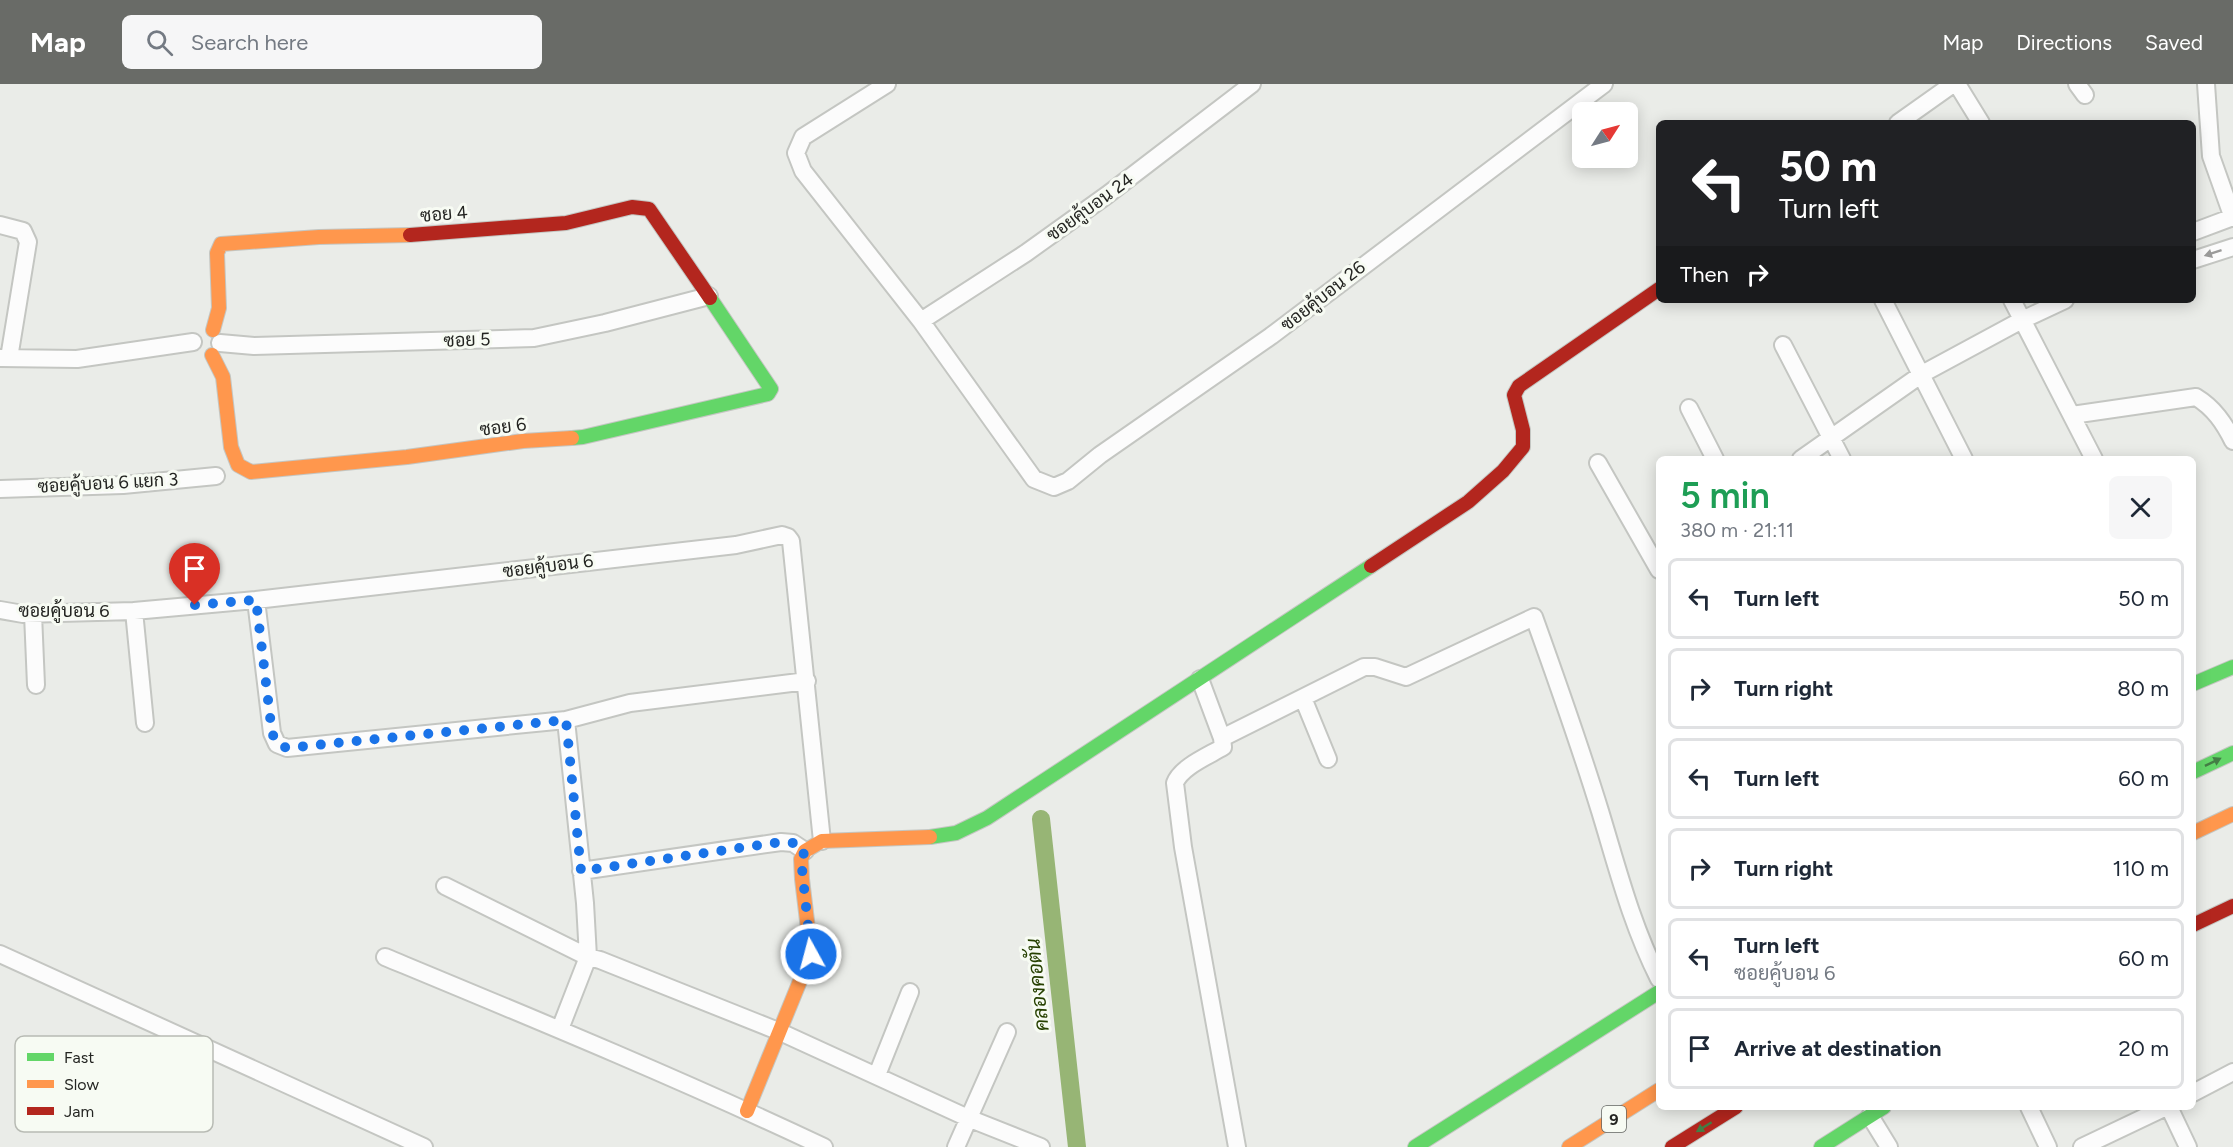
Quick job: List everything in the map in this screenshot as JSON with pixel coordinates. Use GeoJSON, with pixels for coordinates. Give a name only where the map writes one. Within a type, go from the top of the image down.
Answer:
{"type":"FeatureCollection","features":[{"type":"Feature","properties":{"kind":"main road","name":"ซอย 4"},"geometry":{"type":"LineString","coordinates":[[215,343],[219,308],[217,253],[221,244],[229,242],[404,235],[566,223],[632,207],[649,209],[709,296]]}},
{"type":"Feature","properties":{"kind":"main road"},"geometry":{"type":"LineString","coordinates":[[747,1111],[811,954],[801,869],[801,859],[805,851],[822,842],[931,837],[956,833],[987,818],[1068,766],[1468,502],[1503,471],[1523,447],[1523,430],[1514,395],[1519,386],[1656,292]]}},
{"type":"Feature","properties":{"kind":"main road","name":"ซอย 6"},"geometry":{"type":"LineString","coordinates":[[215,343],[223,376],[231,447],[238,465],[250,472],[406,457],[523,441],[583,437],[768,394],[771,390],[770,386],[709,296]]}},
{"type":"Feature","properties":{"kind":"main road"},"geometry":{"type":"LineString","coordinates":[[2196,683],[2233,667]]}},
{"type":"Feature","properties":{"kind":"main road"},"geometry":{"type":"LineString","coordinates":[[2196,771],[2233,753]]}},
{"type":"Feature","properties":{"kind":"main road"},"geometry":{"type":"LineString","coordinates":[[2196,832],[2233,814]]}},
{"type":"Feature","properties":{"kind":"main road"},"geometry":{"type":"LineString","coordinates":[[2196,924],[2233,906]]}},
{"type":"Feature","properties":{"kind":"main road"},"geometry":{"type":"LineString","coordinates":[[1415,1147],[1656,994]]}},
{"type":"Feature","properties":{"kind":"main road","name":"9"},"geometry":{"type":"LineString","coordinates":[[1569,1147],[1656,1092]]}},
{"type":"Feature","properties":{"kind":"main road"},"geometry":{"type":"LineString","coordinates":[[1672,1147],[1731,1110]]}},
{"type":"Feature","properties":{"kind":"main road"},"geometry":{"type":"LineString","coordinates":[[1821,1147],[1844,1141],[1877,1111]]}},
{"type":"Feature","properties":{"kind":"street"},"geometry":{"type":"LineString","coordinates":[[887,84],[802,137],[796,153],[803,171],[921,321]]}},
{"type":"Feature","properties":{"kind":"street","name":"ซอยคู้บอน 24"},"geometry":{"type":"LineString","coordinates":[[921,321],[1026,253],[1107,195],[1252,84]]}},
{"type":"Feature","properties":{"kind":"street","name":"ซอยคู้บอน 26"},"geometry":{"type":"LineString","coordinates":[[921,321],[1034,479],[1054,487],[1068,481],[1101,455],[1271,336],[1604,84]]}},
{"type":"Feature","properties":{"kind":"street"},"geometry":{"type":"LineString","coordinates":[[1902,120],[1955,84],[1979,120]]}},
{"type":"Feature","properties":{"kind":"street"},"geometry":{"type":"LineString","coordinates":[[2196,231],[2233,217],[2211,156],[2206,84]]}},
{"type":"Feature","properties":{"kind":"street"},"geometry":{"type":"LineString","coordinates":[[0,225],[23,231],[28,242],[4,358],[76,359],[193,342]]}},
{"type":"Feature","properties":{"kind":"street"},"geometry":{"type":"LineString","coordinates":[[2196,259],[2233,247]]}},
{"type":"Feature","properties":{"kind":"street","name":"ซอย 5"},"geometry":{"type":"LineString","coordinates":[[215,343],[255,346],[534,338],[605,324],[709,296]]}},
{"type":"Feature","properties":{"kind":"street"},"geometry":{"type":"LineString","coordinates":[[1884,303],[1963,456]]}},
{"type":"Feature","properties":{"kind":"street"},"geometry":{"type":"LineString","coordinates":[[2014,303],[2092,456]]}},
{"type":"Feature","properties":{"kind":"street"},"geometry":{"type":"LineString","coordinates":[[1806,456],[1922,374],[2059,303]]}},
{"type":"Feature","properties":{"kind":"street"},"geometry":{"type":"LineString","coordinates":[[204,329],[215,343],[205,356],[199,353],[193,342],[196,333],[204,329]]}},
{"type":"Feature","properties":{"kind":"street"},"geometry":{"type":"LineString","coordinates":[[1784,345],[1840,456]]}},
{"type":"Feature","properties":{"kind":"street"},"geometry":{"type":"LineString","coordinates":[[2072,415],[2196,397],[2216,412],[2233,441]]}},
{"type":"Feature","properties":{"kind":"street"},"geometry":{"type":"LineString","coordinates":[[1689,408],[1713,456]]}},
{"type":"Feature","properties":{"kind":"street"},"geometry":{"type":"LineString","coordinates":[[1598,463],[1656,557]]}},
{"type":"Feature","properties":{"kind":"street","name":"ซอยคู้บอน 6 แยก 3"},"geometry":{"type":"LineString","coordinates":[[0,489],[123,485],[216,476]]}},
{"type":"Feature","properties":{"kind":"street","name":"ซอยคู้บอน 6"},"geometry":{"type":"LineString","coordinates":[[0,610],[33,614],[134,610],[256,600],[736,545],[782,535],[791,541],[822,842]]}},
{"type":"Feature","properties":{"kind":"street"},"geometry":{"type":"LineString","coordinates":[[256,600],[272,733],[277,744],[287,748],[566,720],[630,703],[807,681]]}},
{"type":"Feature","properties":{"kind":"street"},"geometry":{"type":"LineString","coordinates":[[134,610],[145,723]]}},
{"type":"Feature","properties":{"kind":"street"},"geometry":{"type":"LineString","coordinates":[[33,614],[36,685]]}},
{"type":"Feature","properties":{"kind":"street"},"geometry":{"type":"LineString","coordinates":[[1222,738],[1364,667],[1406,677],[1534,617],[1572,720],[1629,911],[1656,973]]}},
{"type":"Feature","properties":{"kind":"street"},"geometry":{"type":"LineString","coordinates":[[1200,679],[1222,738],[1223,747],[1186,770],[1175,783],[1183,847],[1237,1147]]}},
{"type":"Feature","properties":{"kind":"street"},"geometry":{"type":"LineString","coordinates":[[1303,698],[1328,759]]}},
{"type":"Feature","properties":{"kind":"street"},"geometry":{"type":"LineString","coordinates":[[560,1029],[588,957],[566,720]]}},
{"type":"Feature","properties":{"kind":"street"},"geometry":{"type":"LineString","coordinates":[[581,871],[781,842],[794,843],[805,851]]}},
{"type":"Feature","properties":{"kind":"street"},"geometry":{"type":"LineString","coordinates":[[445,886],[588,957],[611,964],[778,1031],[968,1118],[1041,1147]]}},
{"type":"Feature","properties":{"kind":"street"},"geometry":{"type":"LineString","coordinates":[[0,954],[180,1036]]}},
{"type":"Feature","properties":{"kind":"street"},"geometry":{"type":"LineString","coordinates":[[385,957],[560,1029],[824,1147]]}},
{"type":"Feature","properties":{"kind":"street"},"geometry":{"type":"LineString","coordinates":[[877,1075],[910,992]]}},
{"type":"Feature","properties":{"kind":"street"},"geometry":{"type":"LineString","coordinates":[[956,1147],[1007,1032]]}},
{"type":"Feature","properties":{"kind":"street"},"geometry":{"type":"LineString","coordinates":[[213,1051],[424,1147]]}},
{"type":"Feature","properties":{"kind":"street"},"geometry":{"type":"LineString","coordinates":[[2196,1091],[2233,1072]]}},
{"type":"Feature","properties":{"kind":"street"},"geometry":{"type":"LineString","coordinates":[[2030,1110],[2048,1147]]}},
{"type":"Feature","properties":{"kind":"street"},"geometry":{"type":"LineString","coordinates":[[2082,1147],[2161,1110]]}},
{"type":"Feature","properties":{"kind":"street"},"geometry":{"type":"LineString","coordinates":[[2169,1110],[2188,1147]]}},
{"type":"Feature","properties":{"kind":"street"},"geometry":{"type":"LineString","coordinates":[[1877,1111],[1889,1147]]}},
{"type":"Feature","properties":{"kind":"waterway","name":"คลองคอตัน"},"geometry":{"type":"LineString","coordinates":[[1041,819],[1077,1147]]}},
{"type":"Feature","properties":{"kind":"traffic: fast"},"geometry":{"type":"LineString","coordinates":[[572,438],[768,394],[771,389],[710,298]]}},
{"type":"Feature","properties":{"kind":"traffic: fast"},"geometry":{"type":"LineString","coordinates":[[930,837],[956,833],[987,818],[1371,566]]}},
{"type":"Feature","properties":{"kind":"traffic: fast"},"geometry":{"type":"LineString","coordinates":[[2196,683],[2233,667]]}},
{"type":"Feature","properties":{"kind":"traffic: fast"},"geometry":{"type":"LineString","coordinates":[[2196,771],[2233,753]]}},
{"type":"Feature","properties":{"kind":"traffic: fast"},"geometry":{"type":"LineString","coordinates":[[1415,1147],[1656,994]]}},
{"type":"Feature","properties":{"kind":"traffic: fast"},"geometry":{"type":"LineString","coordinates":[[1821,1147],[1879,1110]]}},
{"type":"Feature","properties":{"kind":"traffic: slow"},"geometry":{"type":"LineString","coordinates":[[213,330],[219,308],[217,253],[221,244],[319,237],[410,235]]}},
{"type":"Feature","properties":{"kind":"traffic: slow"},"geometry":{"type":"LineString","coordinates":[[212,355],[223,377],[231,447],[238,465],[251,472],[407,457],[523,441],[572,438]]}},
{"type":"Feature","properties":{"kind":"traffic: slow"},"geometry":{"type":"LineString","coordinates":[[2196,832],[2233,814]]}},
{"type":"Feature","properties":{"kind":"traffic: slow"},"geometry":{"type":"LineString","coordinates":[[747,1111],[811,954],[802,879],[801,859],[805,851],[822,841],[930,837]]}},
{"type":"Feature","properties":{"kind":"traffic: slow"},"geometry":{"type":"LineString","coordinates":[[1569,1147],[1656,1092]]}},
{"type":"Feature","properties":{"kind":"traffic: jam"},"geometry":{"type":"LineString","coordinates":[[410,235],[566,223],[632,207],[649,209],[710,298]]}},
{"type":"Feature","properties":{"kind":"traffic: jam"},"geometry":{"type":"LineString","coordinates":[[1371,566],[1468,502],[1503,471],[1523,447],[1523,430],[1514,395],[1519,386],[1656,291]]}},
{"type":"Feature","properties":{"kind":"traffic: jam"},"geometry":{"type":"LineString","coordinates":[[2196,924],[2233,906]]}},
{"type":"Feature","properties":{"kind":"traffic: jam"},"geometry":{"type":"LineString","coordinates":[[1672,1147],[1731,1110]]}},
{"type":"Feature","properties":{"kind":"route"},"geometry":{"type":"LineString","coordinates":[[195,605],[256,600],[272,733],[277,744],[287,748],[566,720],[581,871],[781,842],[794,843],[805,851],[801,859],[802,879],[811,954]]}}]}
